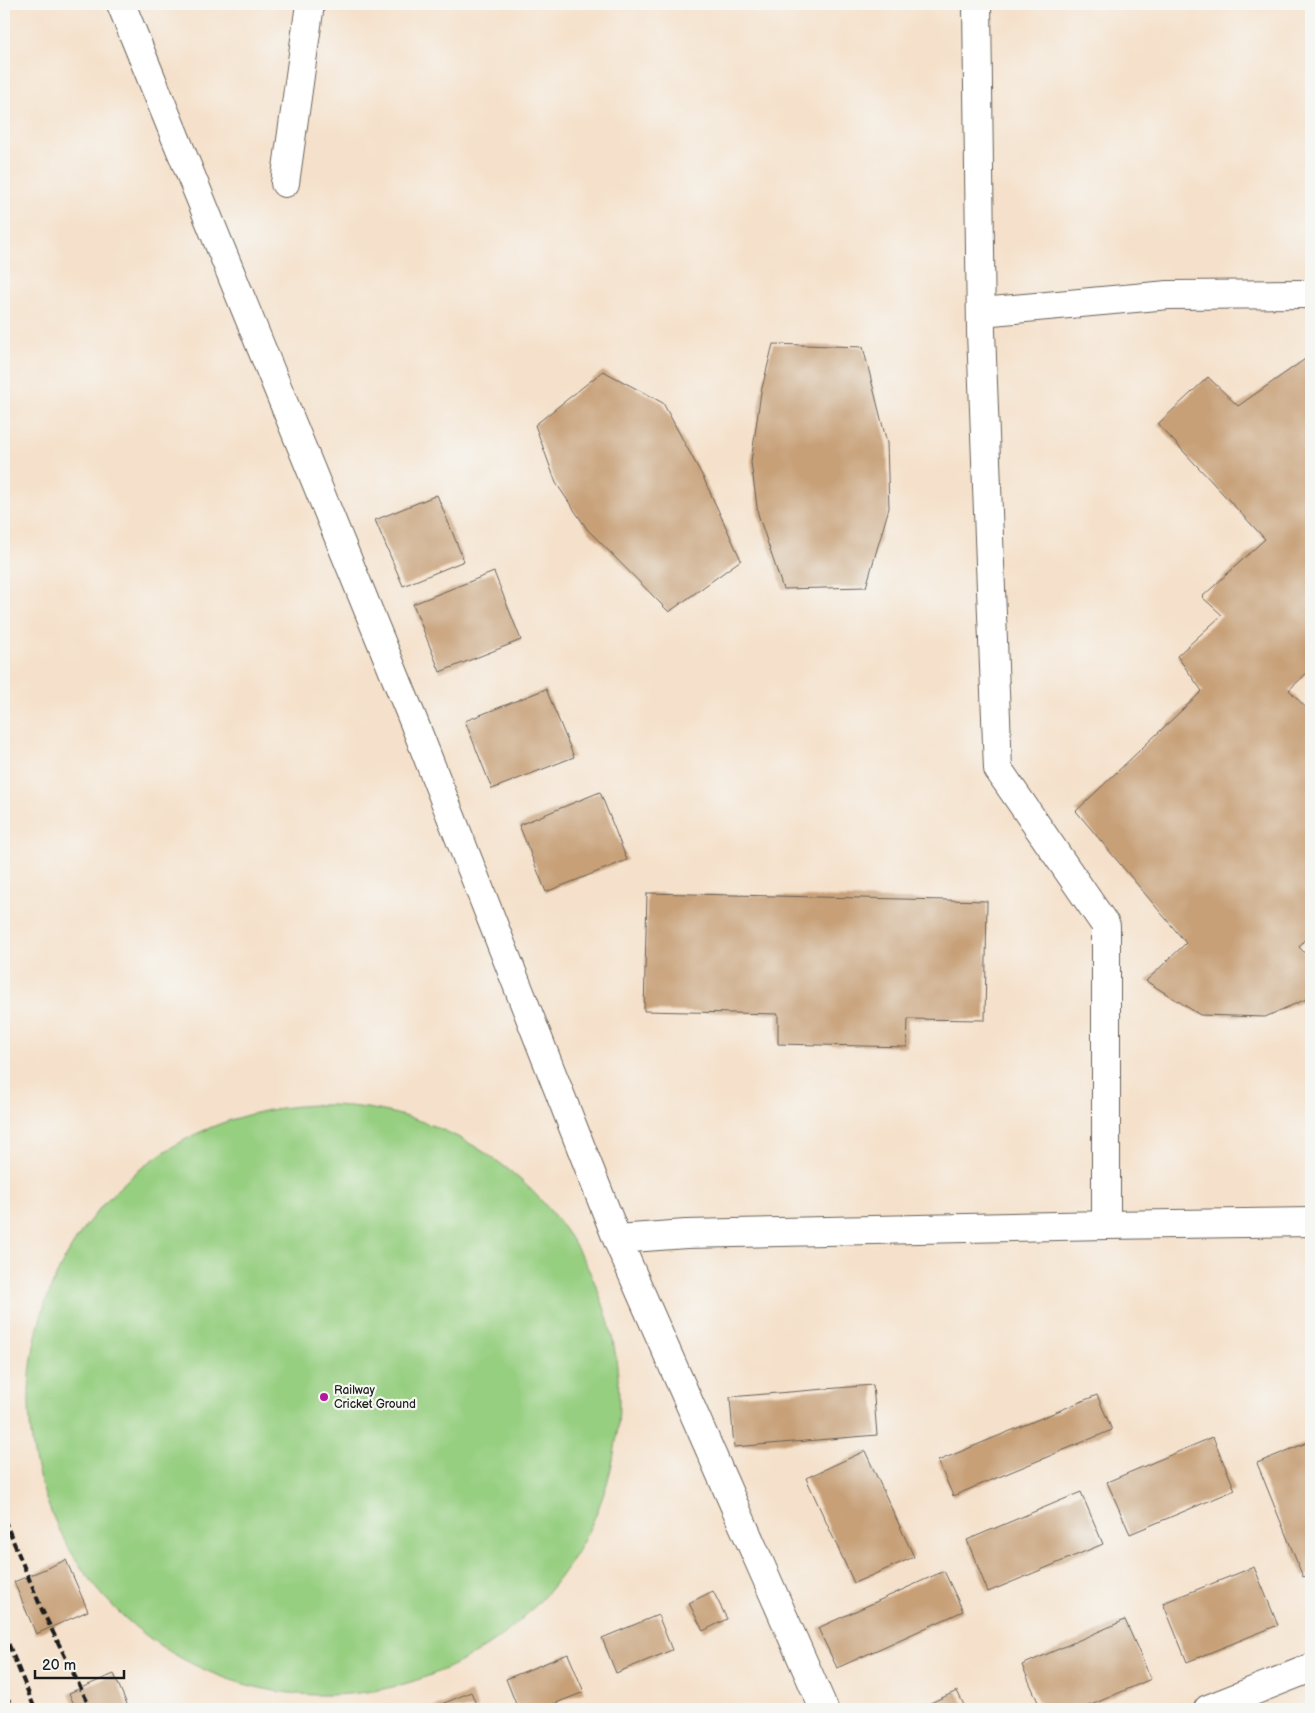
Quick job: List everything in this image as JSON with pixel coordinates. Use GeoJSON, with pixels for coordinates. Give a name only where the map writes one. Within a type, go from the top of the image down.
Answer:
{"type":"FeatureCollection","features":[{"type":"Feature","properties":{"kind":"street"},"geometry":{"type":"LineString","coordinates":[[121,4],[413,720],[617,1239],[824,1709]]}},
{"type":"Feature","properties":{"kind":"street"},"geometry":{"type":"LineString","coordinates":[[285,183],[310,4]]}},
{"type":"Feature","properties":{"kind":"street"},"geometry":{"type":"LineString","coordinates":[[977,4],[981,312],[998,769],[1106,926],[1106,1225]]}},
{"type":"Feature","properties":{"kind":"street"},"geometry":{"type":"LineString","coordinates":[[981,312],[1168,295],[1311,294]]}},
{"type":"Feature","properties":{"kind":"street"},"geometry":{"type":"LineString","coordinates":[[617,1239],[686,1234],[1311,1222]]}},
{"type":"Feature","properties":{"kind":"street"},"geometry":{"type":"LineString","coordinates":[[1208,1709],[1311,1668]]}},
{"type":"Feature","properties":{"kind":"green space","name":"Railway Cricket Ground"},"geometry":{"type":"Polygon","coordinates":[[[324,1105],[382,1110],[410,1117],[437,1127],[463,1139],[488,1154],[533,1191],[570,1236],[585,1261],[597,1287],[607,1314],[614,1342],[619,1400],[614,1458],[607,1486],[597,1513],[585,1539],[570,1564],[533,1609],[488,1646],[463,1661],[437,1673],[410,1683],[382,1690],[324,1695],[266,1690],[238,1683],[211,1673],[185,1661],[160,1646],[115,1609],[78,1564],[63,1539],[51,1513],[41,1486],[34,1458],[29,1400],[34,1342],[41,1314],[51,1287],[63,1261],[78,1236],[115,1191],[160,1154],[185,1139],[211,1127],[238,1117],[266,1110],[324,1105]]]}},
{"type":"Feature","properties":{"kind":"building"},"geometry":{"type":"Polygon","coordinates":[[[773,344],[863,347],[887,443],[889,508],[866,587],[783,589],[758,514],[751,462],[761,392],[773,344]]]}},
{"type":"Feature","properties":{"kind":"building"},"geometry":{"type":"Polygon","coordinates":[[[1311,355],[1311,669],[1289,690],[1311,713],[1311,931],[1299,947],[1311,960],[1311,997],[1265,1017],[1200,1015],[1146,981],[1186,943],[1076,811],[1202,691],[1177,656],[1222,615],[1202,597],[1265,539],[1158,424],[1208,377],[1238,406],[1311,355]]]}},
{"type":"Feature","properties":{"kind":"building"},"geometry":{"type":"Polygon","coordinates":[[[603,371],[663,403],[703,477],[741,560],[669,612],[587,529],[556,483],[535,425],[603,371]]]}},
{"type":"Feature","properties":{"kind":"building"},"geometry":{"type":"Polygon","coordinates":[[[437,495],[464,561],[403,586],[375,520],[437,495]]]}},
{"type":"Feature","properties":{"kind":"building"},"geometry":{"type":"Polygon","coordinates":[[[494,572],[521,640],[440,672],[413,604],[494,572]]]}},
{"type":"Feature","properties":{"kind":"building"},"geometry":{"type":"Polygon","coordinates":[[[546,689],[574,757],[492,789],[465,721],[546,689]]]}},
{"type":"Feature","properties":{"kind":"building"},"geometry":{"type":"Polygon","coordinates":[[[600,792],[627,860],[546,892],[519,825],[600,792]]]}},
{"type":"Feature","properties":{"kind":"building"},"geometry":{"type":"Polygon","coordinates":[[[647,893],[987,901],[985,1020],[908,1019],[907,1047],[778,1044],[778,1014],[644,1011],[647,893]]]}},
{"type":"Feature","properties":{"kind":"building"},"geometry":{"type":"Polygon","coordinates":[[[873,1385],[877,1435],[734,1447],[730,1397],[873,1385]]]}},
{"type":"Feature","properties":{"kind":"building"},"geometry":{"type":"Polygon","coordinates":[[[1097,1395],[1112,1430],[953,1496],[938,1461],[1097,1395]]]}},
{"type":"Feature","properties":{"kind":"building"},"geometry":{"type":"Polygon","coordinates":[[[1213,1437],[1235,1490],[1130,1534],[1107,1482],[1213,1437]]]}},
{"type":"Feature","properties":{"kind":"building"},"geometry":{"type":"Polygon","coordinates":[[[1311,1441],[1311,1574],[1303,1577],[1257,1463],[1311,1441]]]}},
{"type":"Feature","properties":{"kind":"building"},"geometry":{"type":"Polygon","coordinates":[[[865,1451],[914,1557],[854,1583],[806,1478],[865,1451]]]}},
{"type":"Feature","properties":{"kind":"building"},"geometry":{"type":"Polygon","coordinates":[[[1081,1492],[1103,1544],[988,1592],[967,1540],[1081,1492]]]}},
{"type":"Feature","properties":{"kind":"building"},"geometry":{"type":"Polygon","coordinates":[[[66,1560],[88,1611],[36,1634],[14,1582],[66,1560]]]}},
{"type":"Feature","properties":{"kind":"building"},"geometry":{"type":"Polygon","coordinates":[[[1254,1567],[1278,1625],[1187,1662],[1163,1603],[1254,1567]]]}},
{"type":"Feature","properties":{"kind":"building"},"geometry":{"type":"Polygon","coordinates":[[[944,1571],[963,1611],[837,1668],[818,1628],[944,1571]]]}},
{"type":"Feature","properties":{"kind":"building"},"geometry":{"type":"Polygon","coordinates":[[[713,1591],[727,1619],[703,1631],[689,1603],[713,1591]]]}},
{"type":"Feature","properties":{"kind":"building"},"geometry":{"type":"Polygon","coordinates":[[[658,1615],[672,1650],[616,1673],[602,1638],[658,1615]]]}},
{"type":"Feature","properties":{"kind":"building"},"geometry":{"type":"Polygon","coordinates":[[[1125,1620],[1151,1679],[1082,1709],[1041,1709],[1022,1665],[1125,1620]]]}},
{"type":"Feature","properties":{"kind":"building"},"geometry":{"type":"Polygon","coordinates":[[[568,1654],[584,1692],[541,1709],[518,1709],[506,1679],[568,1654]]]}},
{"type":"Feature","properties":{"kind":"building"},"geometry":{"type":"Polygon","coordinates":[[[114,1674],[129,1709],[76,1709],[69,1693],[114,1674]]]}},
{"type":"Feature","properties":{"kind":"building"},"geometry":{"type":"Polygon","coordinates":[[[957,1691],[966,1709],[917,1709],[957,1691]]]}},
{"type":"Feature","properties":{"kind":"building"},"geometry":{"type":"Polygon","coordinates":[[[471,1692],[478,1709],[430,1709],[471,1692]]]}},
{"type":"Feature","properties":{"kind":"railway"},"geometry":{"type":"LineString","coordinates":[[4,1519],[42,1610],[91,1709]]}},
{"type":"Feature","properties":{"kind":"railway"},"geometry":{"type":"LineString","coordinates":[[4,1633],[35,1709]]}},
{"type":"Feature","properties":{"kind":"railway"},"geometry":{"type":"LineString","coordinates":[[4,1688],[12,1709]]}},
{"type":"Feature","properties":{"kind":"place","name":"Railway Cricket Ground"},"geometry":{"type":"Point","coordinates":[324,1397]}}]}
